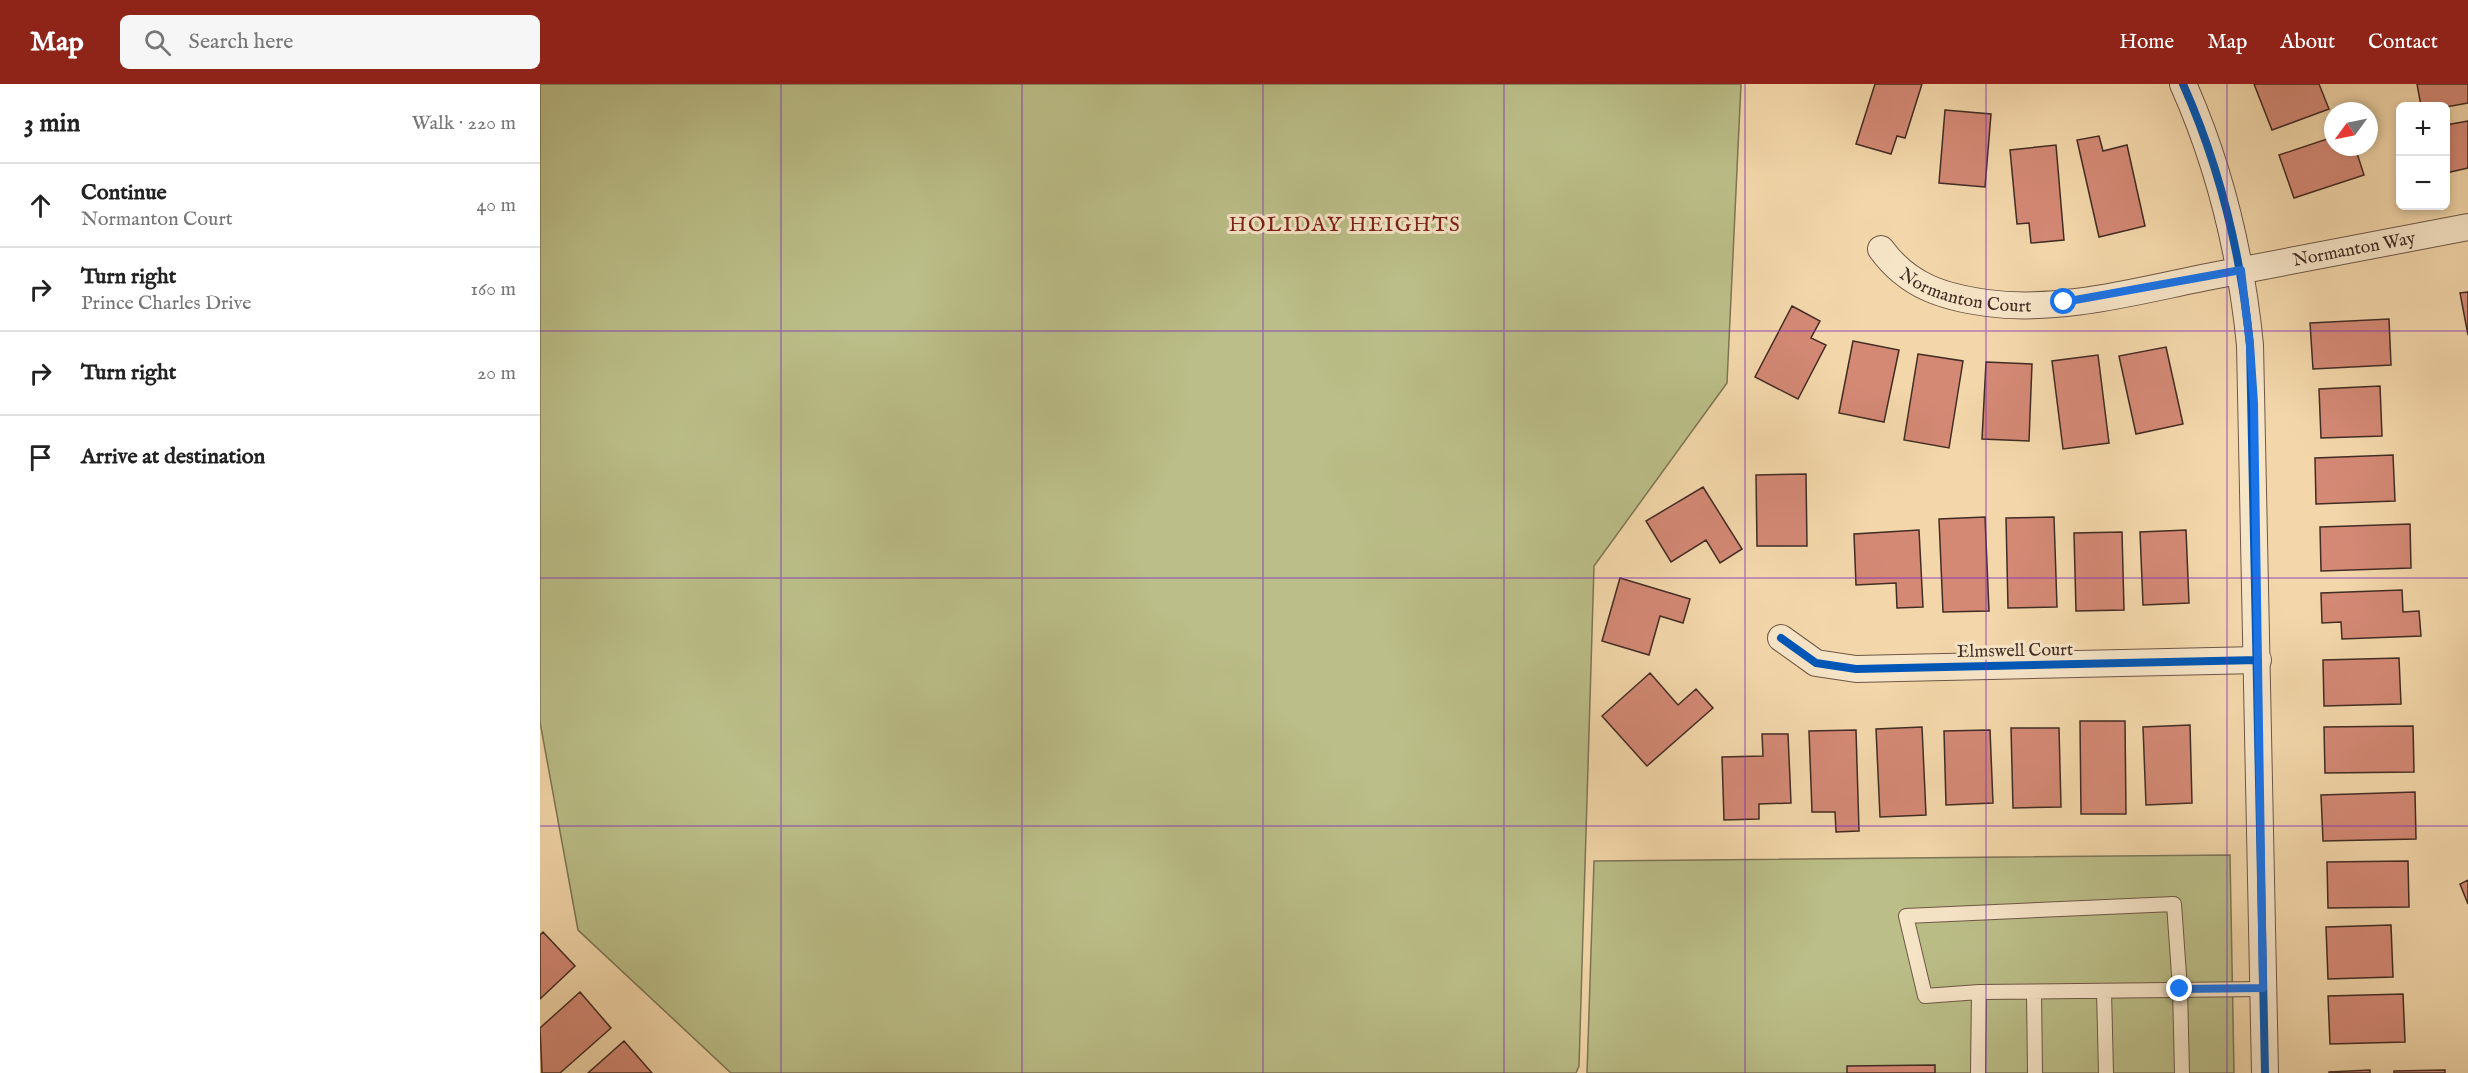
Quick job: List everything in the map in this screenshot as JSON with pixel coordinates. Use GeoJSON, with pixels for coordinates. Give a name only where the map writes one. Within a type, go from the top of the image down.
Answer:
{"type":"FeatureCollection","features":[{"type":"Feature","properties":{"kind":"street"},"geometry":{"type":"LineString","coordinates":[[2183,84],[2217,174],[2241,270],[2248,321],[2253,393],[2265,1073]]}},
{"type":"Feature","properties":{"kind":"street","name":"Normanton Way"},"geometry":{"type":"LineString","coordinates":[[2241,270],[2468,227]]}},
{"type":"Feature","properties":{"kind":"street","name":"Normanton Court"},"geometry":{"type":"LineString","coordinates":[[1881,249],[1893,266],[1908,279],[1929,289],[1987,303],[2024,305],[2064,302],[2241,270]]}},
{"type":"Feature","properties":{"kind":"street","name":"Elmswell Court"},"geometry":{"type":"LineString","coordinates":[[1781,638],[1816,663],[1836,668],[2258,660]]}},
{"type":"Feature","properties":{"kind":"lane"},"geometry":{"type":"LineString","coordinates":[[2181,1073],[2180,989],[2174,904],[1906,916],[1925,996],[2104,990],[2180,989],[2263,988]]}},
{"type":"Feature","properties":{"kind":"lane"},"geometry":{"type":"LineString","coordinates":[[2104,990],[2106,1073]]}},
{"type":"Feature","properties":{"kind":"lane"},"geometry":{"type":"LineString","coordinates":[[2034,992],[2035,1073]]}},
{"type":"Feature","properties":{"kind":"lane"},"geometry":{"type":"LineString","coordinates":[[1978,1073],[1979,993]]}},
{"type":"Feature","properties":{"kind":"green space"},"geometry":{"type":"Polygon","coordinates":[[[540,84],[1741,84],[1727,383],[1594,566],[1579,1066],[1576,1073],[731,1073],[578,930],[540,722],[540,84]]]}},
{"type":"Feature","properties":{"kind":"green space"},"geometry":{"type":"Polygon","coordinates":[[[2230,855],[2234,1073],[1587,1073],[1594,861],[2230,855]]]}},
{"type":"Feature","properties":{"kind":"building"},"geometry":{"type":"Polygon","coordinates":[[[1875,84],[1922,84],[1905,138],[1897,136],[1891,154],[1856,144],[1875,84]]]}},
{"type":"Feature","properties":{"kind":"building"},"geometry":{"type":"Polygon","coordinates":[[[2254,84],[2319,84],[2326,102],[2324,102],[2324,111],[2272,130],[2254,84]]]}},
{"type":"Feature","properties":{"kind":"building"},"geometry":{"type":"Polygon","coordinates":[[[2417,84],[2468,84],[2468,103],[2450,106],[2450,102],[2420,102],[2417,84]]]}},
{"type":"Feature","properties":{"kind":"building"},"geometry":{"type":"Polygon","coordinates":[[[1945,110],[1991,114],[1985,187],[1939,183],[1945,110]]]}},
{"type":"Feature","properties":{"kind":"building"},"geometry":{"type":"Polygon","coordinates":[[[2468,121],[2468,168],[2450,172],[2450,156],[2450,124],[2468,121]]]}},
{"type":"Feature","properties":{"kind":"building"},"geometry":{"type":"Polygon","coordinates":[[[2099,136],[2103,151],[2127,145],[2145,226],[2099,237],[2077,140],[2099,136]]]}},
{"type":"Feature","properties":{"kind":"building"},"geometry":{"type":"Polygon","coordinates":[[[2324,140],[2324,156],[2358,156],[2364,175],[2294,198],[2279,155],[2324,140]]]}},
{"type":"Feature","properties":{"kind":"building"},"geometry":{"type":"Polygon","coordinates":[[[2056,145],[2064,240],[2031,243],[2029,223],[2017,224],[2010,150],[2056,145]]]}},
{"type":"Feature","properties":{"kind":"building"},"geometry":{"type":"Polygon","coordinates":[[[2468,292],[2468,335],[2460,293],[2468,292]]]}},
{"type":"Feature","properties":{"kind":"building"},"geometry":{"type":"Polygon","coordinates":[[[1792,306],[1820,321],[1811,338],[1826,345],[1798,399],[1755,377],[1792,306]]]}},
{"type":"Feature","properties":{"kind":"building"},"geometry":{"type":"Polygon","coordinates":[[[2389,319],[2391,365],[2313,369],[2310,323],[2389,319]]]}},
{"type":"Feature","properties":{"kind":"building"},"geometry":{"type":"Polygon","coordinates":[[[1853,341],[1899,350],[1884,422],[1839,413],[1853,341]]]}},
{"type":"Feature","properties":{"kind":"building"},"geometry":{"type":"Polygon","coordinates":[[[2166,347],[2183,424],[2136,434],[2119,356],[2166,347]]]}},
{"type":"Feature","properties":{"kind":"building"},"geometry":{"type":"Polygon","coordinates":[[[1918,354],[1963,361],[1949,448],[1904,440],[1918,354]]]}},
{"type":"Feature","properties":{"kind":"building"},"geometry":{"type":"Polygon","coordinates":[[[2098,355],[2109,443],[2063,449],[2052,361],[2098,355]]]}},
{"type":"Feature","properties":{"kind":"building"},"geometry":{"type":"Polygon","coordinates":[[[1986,362],[2032,364],[2029,441],[1982,439],[1986,362]]]}},
{"type":"Feature","properties":{"kind":"building"},"geometry":{"type":"Polygon","coordinates":[[[2380,386],[2382,436],[2321,438],[2319,389],[2380,386]]]}},
{"type":"Feature","properties":{"kind":"building"},"geometry":{"type":"Polygon","coordinates":[[[2393,455],[2395,501],[2316,504],[2315,458],[2393,455]]]}},
{"type":"Feature","properties":{"kind":"building"},"geometry":{"type":"Polygon","coordinates":[[[1806,474],[1807,546],[1757,546],[1756,475],[1806,474]]]}},
{"type":"Feature","properties":{"kind":"building"},"geometry":{"type":"Polygon","coordinates":[[[1703,487],[1742,549],[1720,563],[1706,540],[1671,562],[1646,521],[1703,487]]]}},
{"type":"Feature","properties":{"kind":"building"},"geometry":{"type":"Polygon","coordinates":[[[1985,517],[1989,611],[1943,612],[1939,519],[1985,517]]]}},
{"type":"Feature","properties":{"kind":"building"},"geometry":{"type":"Polygon","coordinates":[[[2054,517],[2057,607],[2008,608],[2006,518],[2054,517]]]}},
{"type":"Feature","properties":{"kind":"building"},"geometry":{"type":"Polygon","coordinates":[[[2410,524],[2411,568],[2321,571],[2320,527],[2410,524]]]}},
{"type":"Feature","properties":{"kind":"building"},"geometry":{"type":"Polygon","coordinates":[[[1919,530],[1923,607],[1897,608],[1896,583],[1856,585],[1854,534],[1919,530]]]}},
{"type":"Feature","properties":{"kind":"building"},"geometry":{"type":"Polygon","coordinates":[[[2186,530],[2189,603],[2143,605],[2140,532],[2186,530]]]}},
{"type":"Feature","properties":{"kind":"building"},"geometry":{"type":"Polygon","coordinates":[[[2122,532],[2124,610],[2076,611],[2074,533],[2122,532]]]}},
{"type":"Feature","properties":{"kind":"building"},"geometry":{"type":"Polygon","coordinates":[[[1620,578],[1690,599],[1683,623],[1660,616],[1649,655],[1602,641],[1620,578]]]}},
{"type":"Feature","properties":{"kind":"building"},"geometry":{"type":"Polygon","coordinates":[[[2402,590],[2403,612],[2419,611],[2421,636],[2342,639],[2341,622],[2322,623],[2321,593],[2402,590]]]}},
{"type":"Feature","properties":{"kind":"building"},"geometry":{"type":"Polygon","coordinates":[[[2399,658],[2401,704],[2324,706],[2323,660],[2399,658]]]}},
{"type":"Feature","properties":{"kind":"building"},"geometry":{"type":"Polygon","coordinates":[[[1650,673],[1678,705],[1696,689],[1713,708],[1647,766],[1602,716],[1650,673]]]}},
{"type":"Feature","properties":{"kind":"building"},"geometry":{"type":"Polygon","coordinates":[[[2080,721],[2125,721],[2126,814],[2081,814],[2080,721]]]}},
{"type":"Feature","properties":{"kind":"building"},"geometry":{"type":"Polygon","coordinates":[[[2190,725],[2192,803],[2146,805],[2143,727],[2190,725]]]}},
{"type":"Feature","properties":{"kind":"building"},"geometry":{"type":"Polygon","coordinates":[[[2413,726],[2414,772],[2325,773],[2324,727],[2413,726]]]}},
{"type":"Feature","properties":{"kind":"building"},"geometry":{"type":"Polygon","coordinates":[[[1922,727],[1926,815],[1880,817],[1876,729],[1922,727]]]}},
{"type":"Feature","properties":{"kind":"building"},"geometry":{"type":"Polygon","coordinates":[[[2011,728],[2059,728],[2061,807],[2013,808],[2011,728]]]}},
{"type":"Feature","properties":{"kind":"building"},"geometry":{"type":"Polygon","coordinates":[[[1856,730],[1859,831],[1836,832],[1835,812],[1812,812],[1809,731],[1856,730]]]}},
{"type":"Feature","properties":{"kind":"building"},"geometry":{"type":"Polygon","coordinates":[[[1990,730],[1993,803],[1946,805],[1944,731],[1990,730]]]}},
{"type":"Feature","properties":{"kind":"building"},"geometry":{"type":"Polygon","coordinates":[[[1762,734],[1788,734],[1791,803],[1759,804],[1759,819],[1724,820],[1722,757],[1763,756],[1762,734]]]}},
{"type":"Feature","properties":{"kind":"building"},"geometry":{"type":"Polygon","coordinates":[[[2415,792],[2416,839],[2323,841],[2321,795],[2415,792]]]}},
{"type":"Feature","properties":{"kind":"building"},"geometry":{"type":"Polygon","coordinates":[[[2408,861],[2409,907],[2328,908],[2327,862],[2408,861]]]}},
{"type":"Feature","properties":{"kind":"building"},"geometry":{"type":"Polygon","coordinates":[[[2468,880],[2468,904],[2460,884],[2468,880]]]}},
{"type":"Feature","properties":{"kind":"building"},"geometry":{"type":"Polygon","coordinates":[[[2391,925],[2393,977],[2328,979],[2326,927],[2391,925]]]}},
{"type":"Feature","properties":{"kind":"building"},"geometry":{"type":"Polygon","coordinates":[[[543,932],[575,966],[540,999],[540,935],[543,932]]]}},
{"type":"Feature","properties":{"kind":"building"},"geometry":{"type":"Polygon","coordinates":[[[580,992],[611,1028],[560,1073],[542,1073],[540,1028],[580,992]]]}},
{"type":"Feature","properties":{"kind":"building"},"geometry":{"type":"Polygon","coordinates":[[[2403,994],[2405,1042],[2330,1044],[2328,996],[2403,994]]]}},
{"type":"Feature","properties":{"kind":"building"},"geometry":{"type":"Polygon","coordinates":[[[624,1041],[652,1073],[588,1073],[624,1041]]]}},
{"type":"Feature","properties":{"kind":"building"},"geometry":{"type":"Polygon","coordinates":[[[1935,1065],[1935,1073],[1847,1073],[1847,1066],[1935,1065]]]}},
{"type":"Feature","properties":{"kind":"building"},"geometry":{"type":"Polygon","coordinates":[[[2370,1070],[2370,1073],[2329,1073],[2329,1072],[2370,1070]]]}},
{"type":"Feature","properties":{"kind":"building"},"geometry":{"type":"Polygon","coordinates":[[[2445,1070],[2445,1073],[2394,1073],[2394,1071],[2445,1070]]]}},
{"type":"Feature","properties":{"kind":"cycle path"},"geometry":{"type":"LineString","coordinates":[[2183,84],[2208,147],[2227,212],[2241,278],[2250,345],[2265,1073]]}},
{"type":"Feature","properties":{"kind":"cycle path"},"geometry":{"type":"LineString","coordinates":[[1781,638],[1816,663],[1856,669],[2258,660]]}},
{"type":"Feature","properties":{"kind":"district","name":"HOLIDAY HEIGHTS"},"geometry":{"type":"Point","coordinates":[1345,224]}},
{"type":"Feature","properties":{"kind":"route"},"geometry":{"type":"LineString","coordinates":[[2064,302],[2241,270],[2254,403],[2263,988],[2180,989]]}}]}
